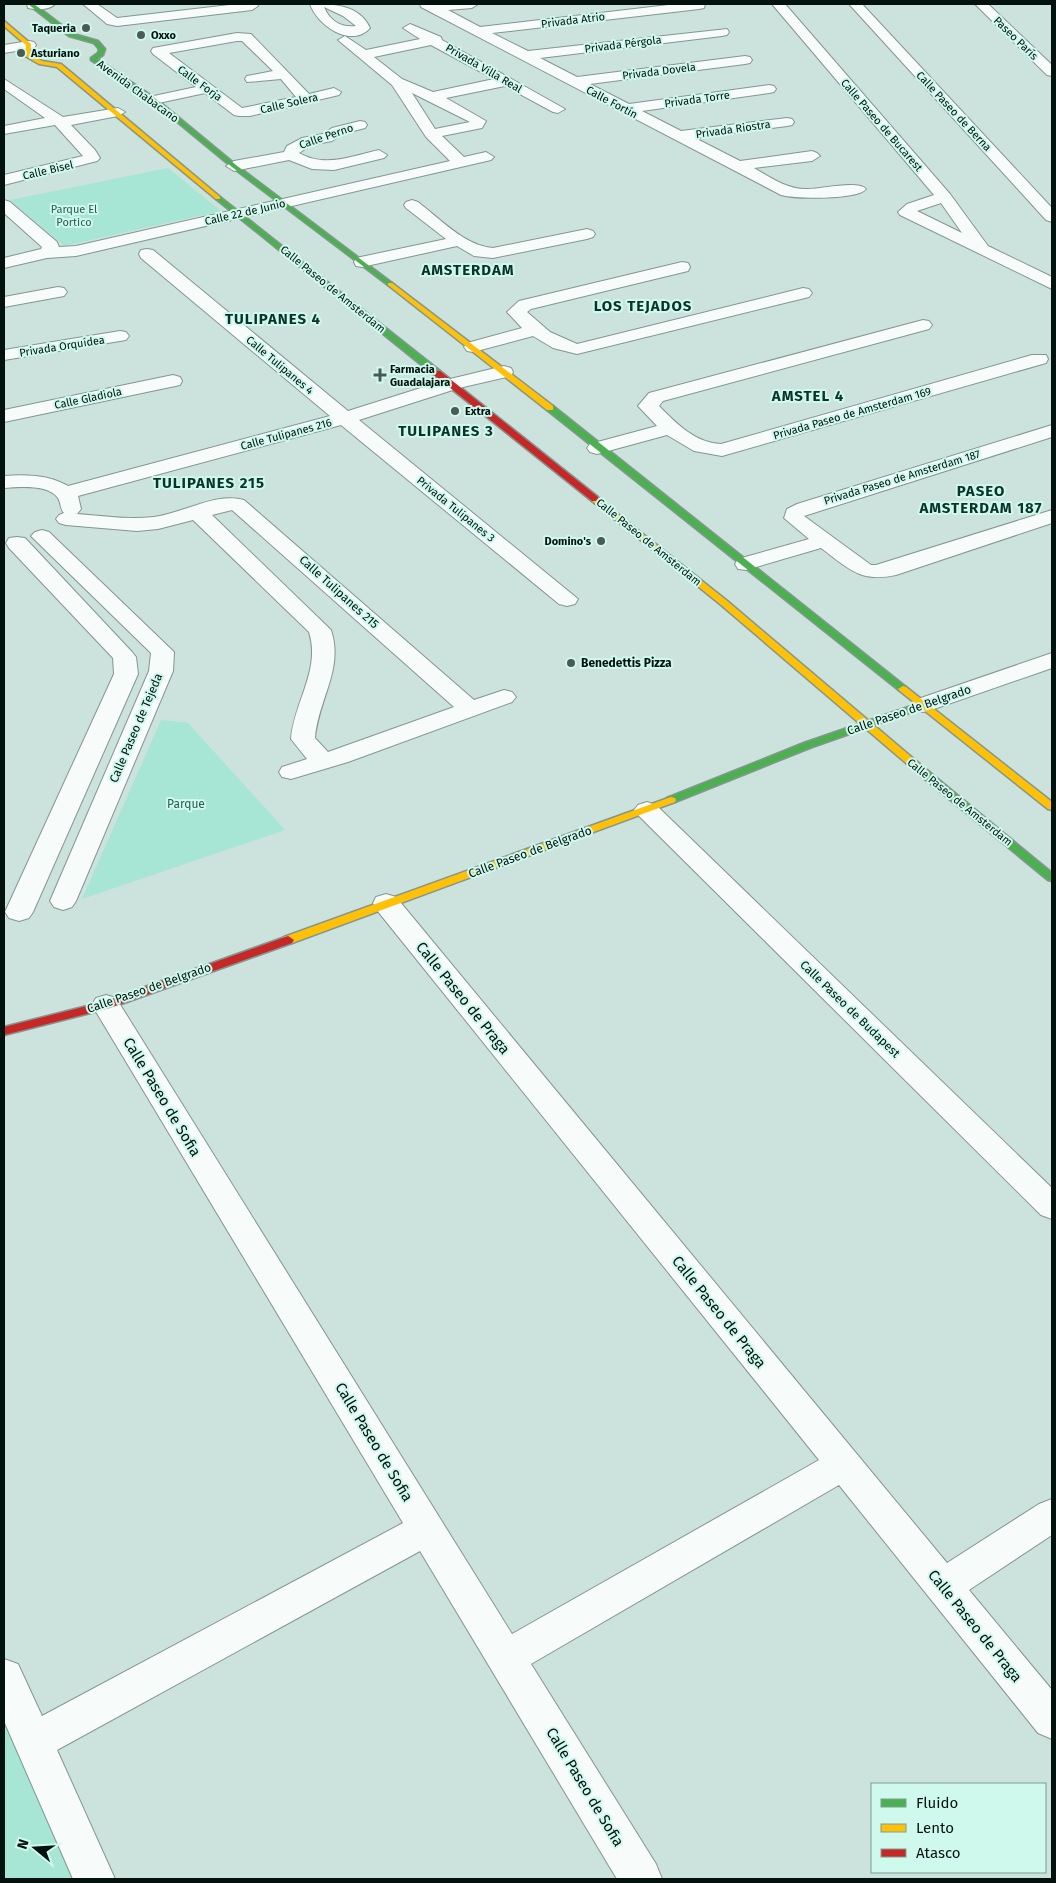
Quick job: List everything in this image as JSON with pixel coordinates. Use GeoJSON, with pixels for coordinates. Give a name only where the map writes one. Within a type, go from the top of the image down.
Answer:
{"type":"FeatureCollection","features":[{"type":"Feature","properties":{"kind":"main road","name":"Avenida Chabacano"},"geometry":{"type":"LineString","coordinates":[[32,5],[71,35],[100,45],[102,49],[101,54],[84,61]]}},
{"type":"Feature","properties":{"kind":"main road"},"geometry":{"type":"LineString","coordinates":[[4,22],[29,45],[27,55],[31,58],[42,63],[59,65],[84,61]]}},
{"type":"Feature","properties":{"kind":"main road","name":"Avenida Chabacano"},"geometry":{"type":"LineString","coordinates":[[84,61],[154,100],[234,166],[286,203]]}},
{"type":"Feature","properties":{"kind":"main road"},"geometry":{"type":"LineString","coordinates":[[59,65],[240,214]]}},
{"type":"Feature","properties":{"kind":"main road"},"geometry":{"type":"LineString","coordinates":[[216,196],[262,186]]}},
{"type":"Feature","properties":{"kind":"main road"},"geometry":{"type":"LineString","coordinates":[[286,203],[473,347],[1052,807]]}},
{"type":"Feature","properties":{"kind":"main road","name":"Calle Paseo de Amsterdam"},"geometry":{"type":"LineString","coordinates":[[240,214],[723,602],[865,725],[1052,878]]}},
{"type":"Feature","properties":{"kind":"main road","name":"Calle Paseo de Belgrado"},"geometry":{"type":"LineString","coordinates":[[4,1032],[106,1005],[647,810],[865,725],[923,705]]}},
{"type":"Feature","properties":{"kind":"street"},"geometry":{"type":"LineString","coordinates":[[32,5],[50,4]]}},
{"type":"Feature","properties":{"kind":"street"},"geometry":{"type":"LineString","coordinates":[[89,4],[112,22],[223,6],[252,6]]}},
{"type":"Feature","properties":{"kind":"street"},"geometry":{"type":"LineString","coordinates":[[316,4],[329,24],[337,30],[354,31],[363,28],[361,24],[345,12],[326,4]]}},
{"type":"Feature","properties":{"kind":"street"},"geometry":{"type":"LineString","coordinates":[[430,6],[472,4]]}},
{"type":"Feature","properties":{"kind":"street","name":"Calle Paseo de Bucarest"},"geometry":{"type":"LineString","coordinates":[[778,4],[944,197],[982,249]]}},
{"type":"Feature","properties":{"kind":"street","name":"Calle Paseo de Berna"},"geometry":{"type":"LineString","coordinates":[[855,4],[1052,217]]}},
{"type":"Feature","properties":{"kind":"street","name":"Paseo París"},"geometry":{"type":"LineString","coordinates":[[981,4],[1052,72]]}},
{"type":"Feature","properties":{"kind":"street","name":"Privada Atrio"},"geometry":{"type":"LineString","coordinates":[[477,31],[699,5]]}},
{"type":"Feature","properties":{"kind":"street","name":"Calle Fortín"},"geometry":{"type":"LineString","coordinates":[[430,6],[787,192],[799,195],[858,188]]}},
{"type":"Feature","properties":{"kind":"street","name":"Privada Villa Real"},"geometry":{"type":"LineString","coordinates":[[410,28],[436,40],[558,109]]}},
{"type":"Feature","properties":{"kind":"street","name":"Privada Pérgola"},"geometry":{"type":"LineString","coordinates":[[524,56],[722,32]]}},
{"type":"Feature","properties":{"kind":"street","name":"Calle Forja"},"geometry":{"type":"LineString","coordinates":[[244,112],[237,111],[158,51],[242,36],[246,37],[284,74]]}},
{"type":"Feature","properties":{"kind":"street"},"geometry":{"type":"LineString","coordinates":[[345,40],[396,82],[432,97],[479,122],[477,125],[465,129],[431,134]]}},
{"type":"Feature","properties":{"kind":"street"},"geometry":{"type":"LineString","coordinates":[[363,55],[436,40]]}},
{"type":"Feature","properties":{"kind":"street"},"geometry":{"type":"LineString","coordinates":[[4,50],[29,45]]}},
{"type":"Feature","properties":{"kind":"street","name":"Privada Dovela"},"geometry":{"type":"LineString","coordinates":[[573,82],[745,60]]}},
{"type":"Feature","properties":{"kind":"street"},"geometry":{"type":"LineString","coordinates":[[252,79],[284,74],[306,99]]}},
{"type":"Feature","properties":{"kind":"street"},"geometry":{"type":"LineString","coordinates":[[432,97],[506,81]]}},
{"type":"Feature","properties":{"kind":"street"},"geometry":{"type":"LineString","coordinates":[[396,82],[431,134],[461,163]]}},
{"type":"Feature","properties":{"kind":"street"},"geometry":{"type":"LineString","coordinates":[[4,83],[57,122]]}},
{"type":"Feature","properties":{"kind":"street"},"geometry":{"type":"LineString","coordinates":[[154,100],[209,88]]}},
{"type":"Feature","properties":{"kind":"street","name":"Privada Torre"},"geometry":{"type":"LineString","coordinates":[[625,109],[769,89]]}},
{"type":"Feature","properties":{"kind":"street","name":"Calle Solera"},"geometry":{"type":"LineString","coordinates":[[244,112],[334,92]]}},
{"type":"Feature","properties":{"kind":"street"},"geometry":{"type":"LineString","coordinates":[[4,130],[118,112]]}},
{"type":"Feature","properties":{"kind":"street","name":"Calle Bisel"},"geometry":{"type":"LineString","coordinates":[[4,180],[92,158],[90,153],[57,122]]}},
{"type":"Feature","properties":{"kind":"street","name":"Privada Riostra"},"geometry":{"type":"LineString","coordinates":[[678,136],[786,122]]}},
{"type":"Feature","properties":{"kind":"street","name":"Calle Perno"},"geometry":{"type":"LineString","coordinates":[[234,166],[291,152],[308,141],[327,138],[336,131],[360,125]]}},
{"type":"Feature","properties":{"kind":"street"},"geometry":{"type":"LineString","coordinates":[[327,138],[354,160]]}},
{"type":"Feature","properties":{"kind":"street"},"geometry":{"type":"LineString","coordinates":[[291,152],[303,163],[315,167],[379,155]]}},
{"type":"Feature","properties":{"kind":"street"},"geometry":{"type":"LineString","coordinates":[[738,166],[812,156]]}},
{"type":"Feature","properties":{"kind":"street","name":"Calle 22 de Junio"},"geometry":{"type":"LineString","coordinates":[[4,263],[47,253],[76,251],[486,157]]}},
{"type":"Feature","properties":{"kind":"street"},"geometry":{"type":"LineString","coordinates":[[944,197],[913,207],[906,212],[1052,284]]}},
{"type":"Feature","properties":{"kind":"street"},"geometry":{"type":"LineString","coordinates":[[4,205],[50,246],[47,253]]}},
{"type":"Feature","properties":{"kind":"street"},"geometry":{"type":"LineString","coordinates":[[412,205],[458,240],[480,252],[493,253],[587,234]]}},
{"type":"Feature","properties":{"kind":"street"},"geometry":{"type":"LineString","coordinates":[[362,262],[458,240]]}},
{"type":"Feature","properties":{"kind":"street","name":"Calle Tulipanes 4"},"geometry":{"type":"LineString","coordinates":[[147,254],[345,418]]}},
{"type":"Feature","properties":{"kind":"street"},"geometry":{"type":"LineString","coordinates":[[682,266],[518,308],[516,312],[534,330],[566,348],[585,349],[803,293]]}},
{"type":"Feature","properties":{"kind":"street"},"geometry":{"type":"LineString","coordinates":[[4,302],[58,292]]}},
{"type":"Feature","properties":{"kind":"street","name":"Privada Paseo de Amsterdam 169"},"geometry":{"type":"LineString","coordinates":[[923,325],[656,397],[648,406],[670,428],[704,449],[722,450],[1039,359]]}},
{"type":"Feature","properties":{"kind":"street"},"geometry":{"type":"LineString","coordinates":[[473,347],[534,330]]}},
{"type":"Feature","properties":{"kind":"street","name":"Privada Orquídea"},"geometry":{"type":"LineString","coordinates":[[4,355],[120,336]]}},
{"type":"Feature","properties":{"kind":"street","name":"Calle Tulipanes 216"},"geometry":{"type":"LineString","coordinates":[[66,493],[345,418],[453,384],[504,372]]}},
{"type":"Feature","properties":{"kind":"street","name":"Calle Gladiola"},"geometry":{"type":"LineString","coordinates":[[4,416],[173,381]]}},
{"type":"Feature","properties":{"kind":"street","name":"Privada Tulipanes 3"},"geometry":{"type":"LineString","coordinates":[[345,418],[567,599]]}},
{"type":"Feature","properties":{"kind":"street"},"geometry":{"type":"LineString","coordinates":[[598,448],[670,428]]}},
{"type":"Feature","properties":{"kind":"street","name":"Privada Paseo de Amsterdam 187"},"geometry":{"type":"LineString","coordinates":[[1052,431],[794,513],[794,518],[864,570],[876,572],[888,570],[1052,516]]}},
{"type":"Feature","properties":{"kind":"street"},"geometry":{"type":"LineString","coordinates":[[4,482],[22,480],[45,483],[66,493],[72,501],[71,514],[60,526],[42,536],[10,544]]}},
{"type":"Feature","properties":{"kind":"street","name":"Calle Tulipanes 215"},"geometry":{"type":"LineString","coordinates":[[66,519],[137,525],[158,523],[227,504],[237,504],[243,507],[470,709]]}},
{"type":"Feature","properties":{"kind":"street"},"geometry":{"type":"LineString","coordinates":[[197,512],[320,630],[326,643],[324,659],[304,727],[303,738],[323,762]]}},
{"type":"Feature","properties":{"kind":"street","name":"Calle Paseo de Tejeda"},"geometry":{"type":"LineString","coordinates":[[42,536],[162,652],[161,671],[62,901]]}},
{"type":"Feature","properties":{"kind":"street"},"geometry":{"type":"LineString","coordinates":[[746,564],[824,540]]}},
{"type":"Feature","properties":{"kind":"street"},"geometry":{"type":"LineString","coordinates":[[10,544],[124,657],[126,674],[20,912]]}},
{"type":"Feature","properties":{"kind":"street","name":"Calle Paseo de Belgrado"},"geometry":{"type":"LineString","coordinates":[[923,705],[1052,660]]}},
{"type":"Feature","properties":{"kind":"street"},"geometry":{"type":"LineString","coordinates":[[291,772],[504,696]]}},
{"type":"Feature","properties":{"kind":"street","name":"Calle Paseo de Budapest"},"geometry":{"type":"LineString","coordinates":[[647,810],[1052,1207]]}},
{"type":"Feature","properties":{"kind":"street","name":"Calle Paseo de Praga"},"geometry":{"type":"LineString","coordinates":[[386,903],[1052,1720]]}},
{"type":"Feature","properties":{"kind":"street","name":"Calle Paseo de Sofia"},"geometry":{"type":"LineString","coordinates":[[106,1005],[641,1879]]}},
{"type":"Feature","properties":{"kind":"street"},"geometry":{"type":"LineString","coordinates":[[506,1658],[844,1464]]}},
{"type":"Feature","properties":{"kind":"street"},"geometry":{"type":"LineString","coordinates":[[943,1586],[1052,1514]]}},
{"type":"Feature","properties":{"kind":"street"},"geometry":{"type":"LineString","coordinates":[[33,1742],[427,1529]]}},
{"type":"Feature","properties":{"kind":"street"},"geometry":{"type":"LineString","coordinates":[[4,1677],[94,1879]]}},
{"type":"Feature","properties":{"kind":"green space","name":"Parque El Portico"},"geometry":{"type":"Polygon","coordinates":[[[168,168],[221,211],[64,246],[10,200],[168,168]]]}},
{"type":"Feature","properties":{"kind":"green space","name":"Parque"},"geometry":{"type":"Polygon","coordinates":[[[161,720],[188,723],[285,830],[82,899],[161,720]]]}},
{"type":"Feature","properties":{"kind":"green space"},"geometry":{"type":"Polygon","coordinates":[[[4,1715],[72,1879],[4,1879],[4,1715]]]}},
{"type":"Feature","properties":{"kind":"traffic: fast"},"geometry":{"type":"LineString","coordinates":[[31,4],[71,35],[96,42],[102,49],[101,54],[93,59],[154,100],[234,166],[390,284]]}},
{"type":"Feature","properties":{"kind":"traffic: fast"},"geometry":{"type":"LineString","coordinates":[[218,198],[437,373]]}},
{"type":"Feature","properties":{"kind":"traffic: fast"},"geometry":{"type":"LineString","coordinates":[[550,408],[903,689]]}},
{"type":"Feature","properties":{"kind":"traffic: fast"},"geometry":{"type":"LineString","coordinates":[[671,800],[808,745],[923,705]]}},
{"type":"Feature","properties":{"kind":"traffic: fast"},"geometry":{"type":"LineString","coordinates":[[924,773],[1052,878]]}},
{"type":"Feature","properties":{"kind":"traffic: slow"},"geometry":{"type":"LineString","coordinates":[[4,23],[29,45],[27,55],[41,63],[59,65],[218,198]]}},
{"type":"Feature","properties":{"kind":"traffic: slow"},"geometry":{"type":"LineString","coordinates":[[390,284],[550,408]]}},
{"type":"Feature","properties":{"kind":"traffic: slow"},"geometry":{"type":"LineString","coordinates":[[595,499],[723,602],[924,773]]}},
{"type":"Feature","properties":{"kind":"traffic: slow"},"geometry":{"type":"LineString","coordinates":[[903,689],[1052,807]]}},
{"type":"Feature","properties":{"kind":"traffic: slow"},"geometry":{"type":"LineString","coordinates":[[288,940],[671,800]]}},
{"type":"Feature","properties":{"kind":"traffic: jam"},"geometry":{"type":"LineString","coordinates":[[437,373],[595,499]]}},
{"type":"Feature","properties":{"kind":"traffic: jam"},"geometry":{"type":"LineString","coordinates":[[4,1031],[106,1005],[288,940]]}},
{"type":"Feature","properties":{"kind":"place","name":"Taqueria"},"geometry":{"type":"Point","coordinates":[86,28]}},
{"type":"Feature","properties":{"kind":"place","name":"Oxxo"},"geometry":{"type":"Point","coordinates":[141,35]}},
{"type":"Feature","properties":{"kind":"place","name":"Asturiano"},"geometry":{"type":"Point","coordinates":[21,53]}},
{"type":"Feature","properties":{"kind":"place","name":"Farmacia Guadalajara"},"geometry":{"type":"Point","coordinates":[380,375]}},
{"type":"Feature","properties":{"kind":"place","name":"Extra"},"geometry":{"type":"Point","coordinates":[455,411]}},
{"type":"Feature","properties":{"kind":"place","name":"Domino's"},"geometry":{"type":"Point","coordinates":[601,541]}},
{"type":"Feature","properties":{"kind":"place","name":"Benedettis Pizza"},"geometry":{"type":"Point","coordinates":[571,663]}},
{"type":"Feature","properties":{"kind":"district","name":"AMSTERDAM"},"geometry":{"type":"Point","coordinates":[468,270]}},
{"type":"Feature","properties":{"kind":"district","name":"LOS TEJADOS"},"geometry":{"type":"Point","coordinates":[643,306]}},
{"type":"Feature","properties":{"kind":"district","name":"TULIPANES 4"},"geometry":{"type":"Point","coordinates":[273,319]}},
{"type":"Feature","properties":{"kind":"district","name":"AMSTEL 4"},"geometry":{"type":"Point","coordinates":[808,396]}},
{"type":"Feature","properties":{"kind":"district","name":"TULIPANES 3"},"geometry":{"type":"Point","coordinates":[446,431]}},
{"type":"Feature","properties":{"kind":"district","name":"TULIPANES 215"},"geometry":{"type":"Point","coordinates":[209,483]}},
{"type":"Feature","properties":{"kind":"district","name":"PASEO AMSTERDAM 187"},"geometry":{"type":"Point","coordinates":[981,500]}}]}
